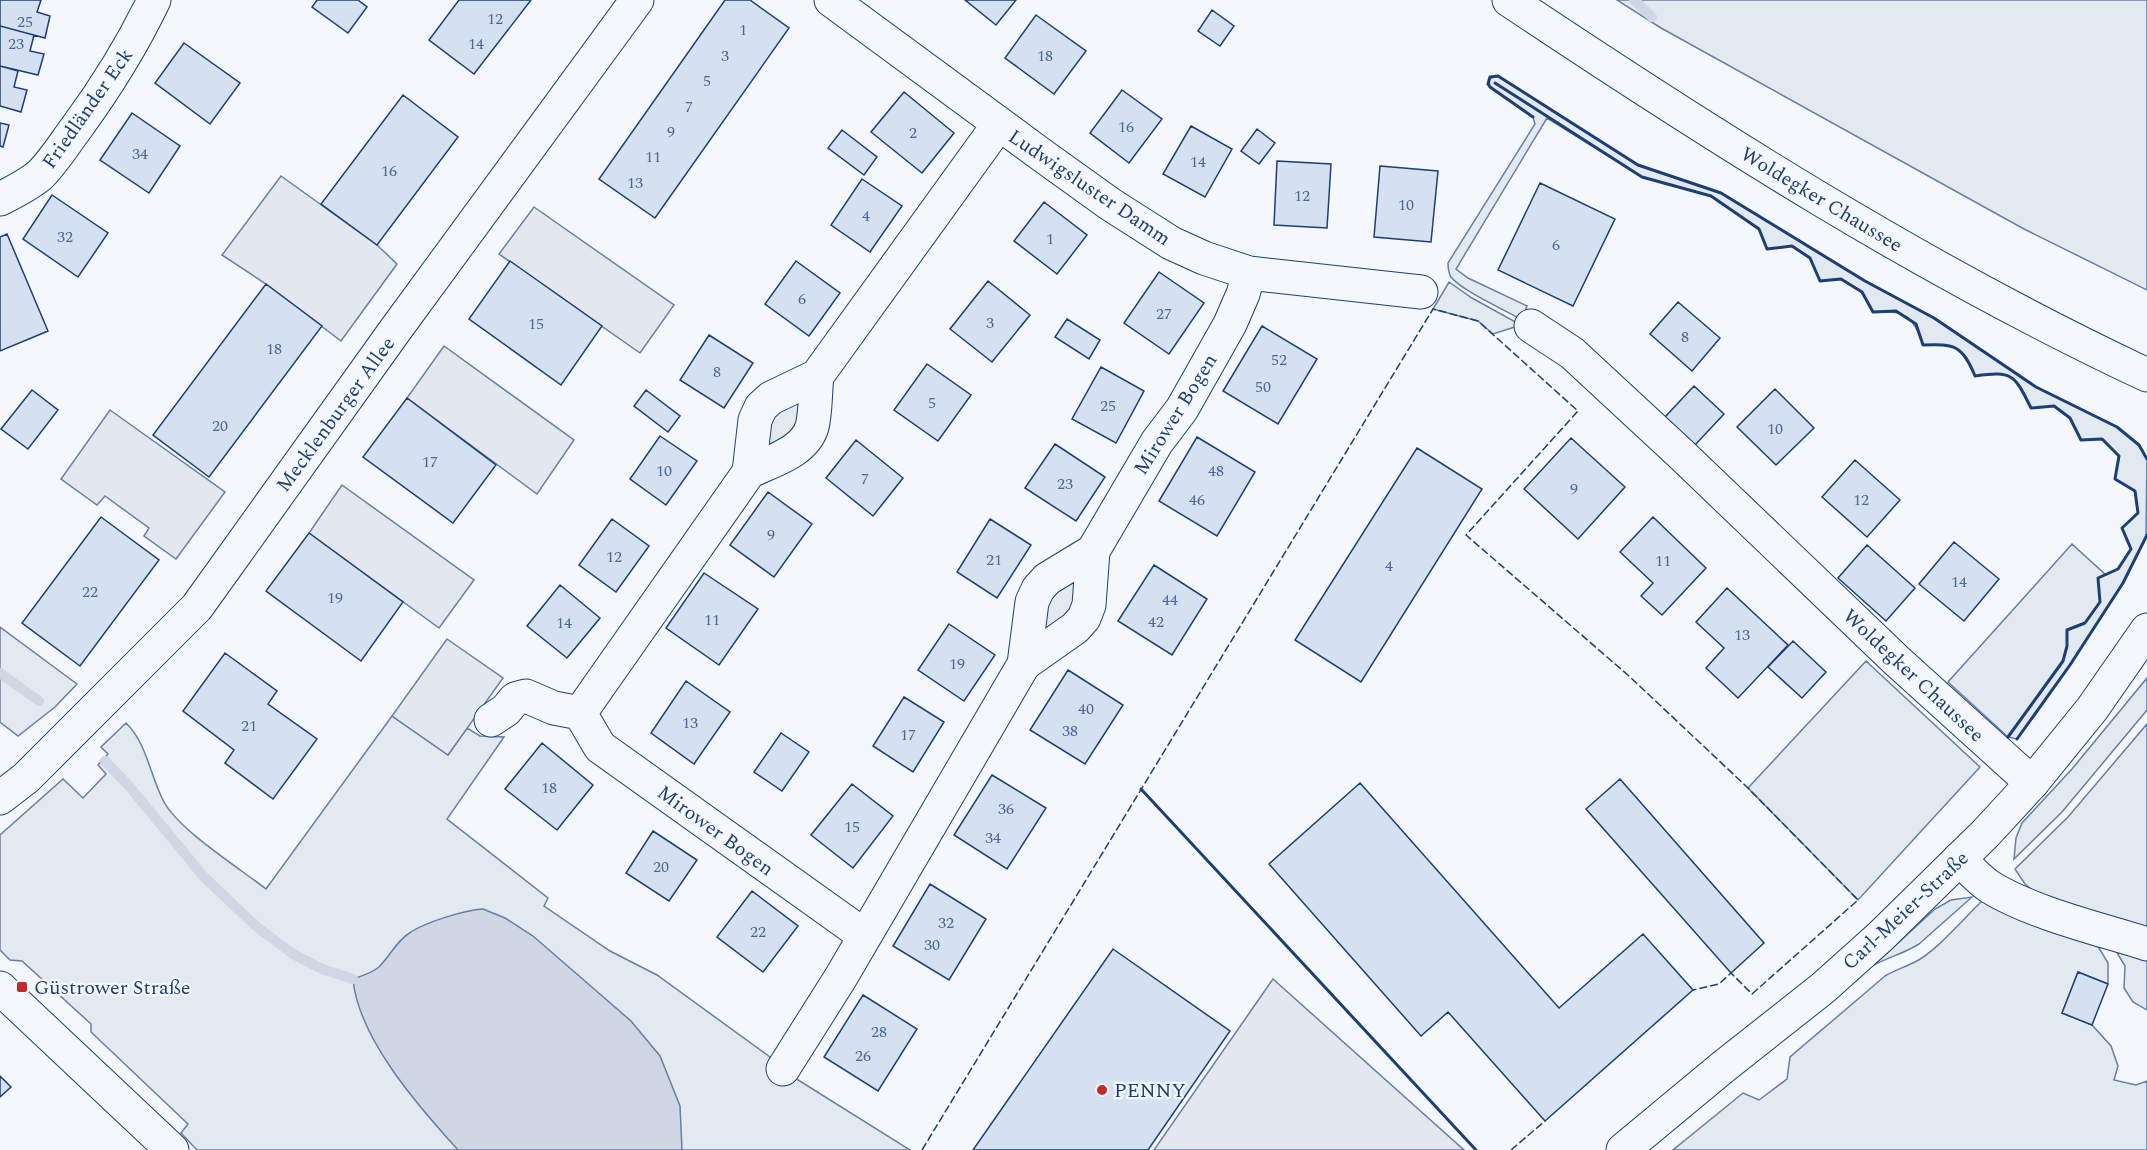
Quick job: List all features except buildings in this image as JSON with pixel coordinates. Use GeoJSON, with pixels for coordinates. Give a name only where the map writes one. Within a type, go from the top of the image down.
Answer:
{"type":"FeatureCollection","features":[{"type":"Feature","properties":{"kind":"street","name":"Friedländer Eck"},"geometry":{"type":"LineString","coordinates":[[0,199],[19,190],[39,175],[63,146],[105,89],[133,44],[154,0]]}},
{"type":"Feature","properties":{"kind":"street","name":"Mecklenburger Allee"},"geometry":{"type":"LineString","coordinates":[[0,798],[26,778],[197,607],[424,290],[637,0]]}},
{"type":"Feature","properties":{"kind":"street","name":"Ludwigsluster Damm"},"geometry":{"type":"LineString","coordinates":[[831,0],[999,124],[1143,226],[1171,243],[1204,258],[1249,273],[1422,292]]}},
{"type":"Feature","properties":{"kind":"street","name":"Woldegker Chaussee"},"geometry":{"type":"LineString","coordinates":[[1509,0],[1656,99],[1962,282],[2147,375]]}},
{"type":"Feature","properties":{"kind":"street"},"geometry":{"type":"LineString","coordinates":[[491,720],[506,710],[515,699],[526,696],[554,708],[580,713],[749,471],[755,420],[761,407],[771,398],[817,376],[999,124]]}},
{"type":"Feature","properties":{"kind":"street","name":"Mirower Bogen"},"geometry":{"type":"LineString","coordinates":[[1024,664],[1075,628],[1084,618],[1089,605],[1093,551],[1157,442],[1182,408],[1225,333],[1243,294],[1249,273]]}},
{"type":"Feature","properties":{"kind":"street","name":"Woldegker Chaussee"},"geometry":{"type":"LineString","coordinates":[[1531,326],[1572,352],[1896,660],[2032,783]]}},
{"type":"Feature","properties":{"kind":"street"},"geometry":{"type":"LineString","coordinates":[[749,471],[796,449],[806,439],[812,427],[817,376]]}},
{"type":"Feature","properties":{"kind":"street","name":"Mirower Bogen"},"geometry":{"type":"LineString","coordinates":[[783,1069],[865,936],[1024,664],[1032,602],[1038,589],[1047,579],[1093,551]]}},
{"type":"Feature","properties":{"kind":"street","name":"Carl-Meier-Straße"},"geometry":{"type":"LineString","coordinates":[[1623,1150],[1823,988],[1881,936],[1959,859],[2032,783],[2092,709],[2147,630]]}},
{"type":"Feature","properties":{"kind":"street","name":"Mirower Bogen"},"geometry":{"type":"LineString","coordinates":[[580,713],[600,747],[865,936]]}},
{"type":"Feature","properties":{"kind":"street"},"geometry":{"type":"LineString","coordinates":[[1959,859],[1989,886],[2009,897],[2039,910],[2147,944]]}},
{"type":"Feature","properties":{"kind":"street"},"geometry":{"type":"LineString","coordinates":[[0,988],[172,1150]]}},
{"type":"Feature","properties":{"kind":"shaded area"},"geometry":{"type":"Polygon","coordinates":[[[1617,0],[2147,0],[2147,290],[2024,229],[1661,28],[1617,0]]]}},
{"type":"Feature","properties":{"kind":"shaded area"},"geometry":{"type":"Polygon","coordinates":[[[1498,76],[1637,165],[1721,193],[1865,281],[1934,318],[2036,387],[2117,427],[2139,445],[2147,459],[2146,538],[2123,583],[2070,665],[2017,739],[2008,737],[1948,682],[2072,544],[2106,575],[2118,569],[2131,549],[2122,528],[2138,513],[2135,491],[2115,479],[2119,456],[2103,439],[2081,440],[2070,418],[2054,406],[2031,408],[2011,377],[1997,374],[1975,376],[1966,358],[1956,348],[1943,345],[1923,345],[1915,327],[1906,316],[1893,312],[1873,312],[1862,292],[1841,279],[1820,281],[1810,258],[1792,246],[1767,249],[1759,229],[1711,196],[1642,177],[1547,118],[1456,269],[1468,278],[1527,306],[1522,320],[1474,294],[1451,277],[1448,263],[1535,124],[1533,117],[1490,87],[1489,80],[1498,76]]]}},
{"type":"Feature","properties":{"kind":"shaded area"},"geometry":{"type":"Polygon","coordinates":[[[281,176],[377,245],[397,264],[341,341],[266,284],[222,255],[281,176]]]}},
{"type":"Feature","properties":{"kind":"shaded area"},"geometry":{"type":"Polygon","coordinates":[[[534,207],[674,305],[640,353],[499,254],[534,207]]]}},
{"type":"Feature","properties":{"kind":"shaded area"},"geometry":{"type":"Polygon","coordinates":[[[1449,282],[1472,298],[1521,325],[1493,334],[1478,321],[1433,309],[1449,282]]]}},
{"type":"Feature","properties":{"kind":"shaded area"},"geometry":{"type":"Polygon","coordinates":[[[444,346],[574,440],[537,494],[407,398],[444,346]]]}},
{"type":"Feature","properties":{"kind":"shaded area"},"geometry":{"type":"Polygon","coordinates":[[[799,401],[801,420],[785,442],[765,449],[765,427],[780,405],[799,401]]]}},
{"type":"Feature","properties":{"kind":"shaded area"},"geometry":{"type":"Polygon","coordinates":[[[110,410],[225,492],[176,559],[144,536],[149,528],[105,496],[97,505],[61,479],[110,410]]]}},
{"type":"Feature","properties":{"kind":"shaded area"},"geometry":{"type":"Polygon","coordinates":[[[342,485],[474,580],[439,628],[309,533],[342,485]]]}},
{"type":"Feature","properties":{"kind":"shaded area"},"geometry":{"type":"Polygon","coordinates":[[[1075,580],[1078,599],[1064,621],[1045,630],[1043,608],[1057,586],[1075,580]]]}},
{"type":"Feature","properties":{"kind":"shaded area"},"geometry":{"type":"Polygon","coordinates":[[[0,627],[77,684],[55,707],[18,736],[0,722],[0,627]]]}},
{"type":"Feature","properties":{"kind":"shaded area"},"geometry":{"type":"Polygon","coordinates":[[[447,639],[503,678],[448,755],[392,716],[447,639]]]}},
{"type":"Feature","properties":{"kind":"shaded area"},"geometry":{"type":"Polygon","coordinates":[[[1866,661],[1980,767],[1858,900],[1748,788],[1866,661]]]}},
{"type":"Feature","properties":{"kind":"shaded area"},"geometry":{"type":"Polygon","coordinates":[[[2147,678],[2147,710],[2062,812],[2014,859],[2016,838],[2022,823],[2072,769],[2147,678]]]}},
{"type":"Feature","properties":{"kind":"shaded area"},"geometry":{"type":"Polygon","coordinates":[[[392,716],[448,755],[467,728],[480,736],[504,737],[447,819],[548,898],[544,906],[610,951],[657,975],[770,1057],[768,1065],[795,1078],[910,1150],[197,1150],[181,1133],[188,1124],[91,1032],[91,1024],[22,961],[10,960],[0,950],[0,835],[63,779],[83,798],[106,774],[98,765],[108,754],[101,747],[126,723],[139,740],[159,792],[172,813],[196,836],[266,889],[392,716]]]}},
{"type":"Feature","properties":{"kind":"shaded area"},"geometry":{"type":"Polygon","coordinates":[[[2147,724],[2147,928],[2042,898],[2025,884],[2015,869],[2068,817],[2147,724]]]}},
{"type":"Feature","properties":{"kind":"shaded area"},"geometry":{"type":"Polygon","coordinates":[[[1972,897],[1919,944],[1874,965],[1935,909],[1951,900],[1972,897]]]}},
{"type":"Feature","properties":{"kind":"shaded area"},"geometry":{"type":"Polygon","coordinates":[[[1982,901],[2082,932],[2099,948],[2108,963],[2108,984],[2078,972],[2062,1013],[2092,1025],[2111,1046],[2118,1066],[2114,1080],[2136,1085],[2147,1081],[2147,1150],[1673,1150],[1743,1093],[1759,1100],[1787,1079],[1790,1057],[1885,976],[1915,962],[1932,950],[1982,901]]]}},
{"type":"Feature","properties":{"kind":"shaded area"},"geometry":{"type":"Polygon","coordinates":[[[483,909],[505,918],[533,936],[631,1021],[660,1056],[680,1106],[682,1150],[458,1150],[409,1093],[378,1048],[366,1025],[357,1002],[353,979],[379,967],[406,935],[418,928],[446,917],[483,909]]]}},
{"type":"Feature","properties":{"kind":"shaded area"},"geometry":{"type":"Polygon","coordinates":[[[2110,941],[2147,961],[2147,1010],[2133,1002],[2124,988],[2125,966],[2110,941]]]}},
{"type":"Feature","properties":{"kind":"shaded area"},"geometry":{"type":"Polygon","coordinates":[[[1273,979],[1464,1150],[1154,1150],[1273,979]]]}},
{"type":"Feature","properties":{"kind":"waterway"},"geometry":{"type":"LineString","coordinates":[[1634,0],[1652,17]]}},
{"type":"Feature","properties":{"kind":"waterway"},"geometry":{"type":"LineString","coordinates":[[0,673],[39,701]]}},
{"type":"Feature","properties":{"kind":"waterway"},"geometry":{"type":"LineString","coordinates":[[105,761],[129,786],[204,877],[257,927],[293,954],[322,969],[353,979]]}},
{"type":"Feature","properties":{"kind":"fence"},"geometry":{"type":"LineString","coordinates":[[922,1150],[1433,309],[1478,321],[1578,411],[1466,535],[1629,676],[1748,788],[1858,900],[1752,994],[1731,973],[1719,984],[1693,990]]}},
{"type":"Feature","properties":{"kind":"fence"},"geometry":{"type":"LineString","coordinates":[[1511,1150],[1545,1121]]}},
{"type":"Feature","properties":{"kind":"wall"},"geometry":{"type":"LineString","coordinates":[[1533,117],[1490,87],[1488,84],[1490,77],[1498,76],[1638,165],[1721,193],[1865,281],[1934,318],[2036,387],[2117,427],[2139,445],[2147,459]]}},
{"type":"Feature","properties":{"kind":"wall"},"geometry":{"type":"LineString","coordinates":[[1495,83],[1642,177],[1711,196],[1759,229],[1767,249],[1792,246],[1810,258],[1820,281],[1841,279],[1862,292],[1873,312],[1896,311],[1916,324],[1923,345],[1950,346],[1961,352],[1975,376],[1997,374],[2011,377],[2031,408],[2054,406],[2070,418],[2081,440],[2102,439],[2119,456],[2115,479],[2135,491],[2138,513],[2122,528],[2131,549],[2118,569],[2098,578],[2100,602],[2085,623],[2067,630],[2067,646],[2063,661],[2008,737]]}},
{"type":"Feature","properties":{"kind":"wall"},"geometry":{"type":"LineString","coordinates":[[2017,739],[2070,665],[2123,583],[2147,535]]}},
{"type":"Feature","properties":{"kind":"wall"},"geometry":{"type":"LineString","coordinates":[[1141,789],[1476,1150]]}},
{"type":"Feature","properties":{"kind":"place","name":"Güstrower Straße"},"geometry":{"type":"Point","coordinates":[22,987]}},
{"type":"Feature","properties":{"kind":"place","name":"PENNY"},"geometry":{"type":"Point","coordinates":[1102,1090]}}]}
